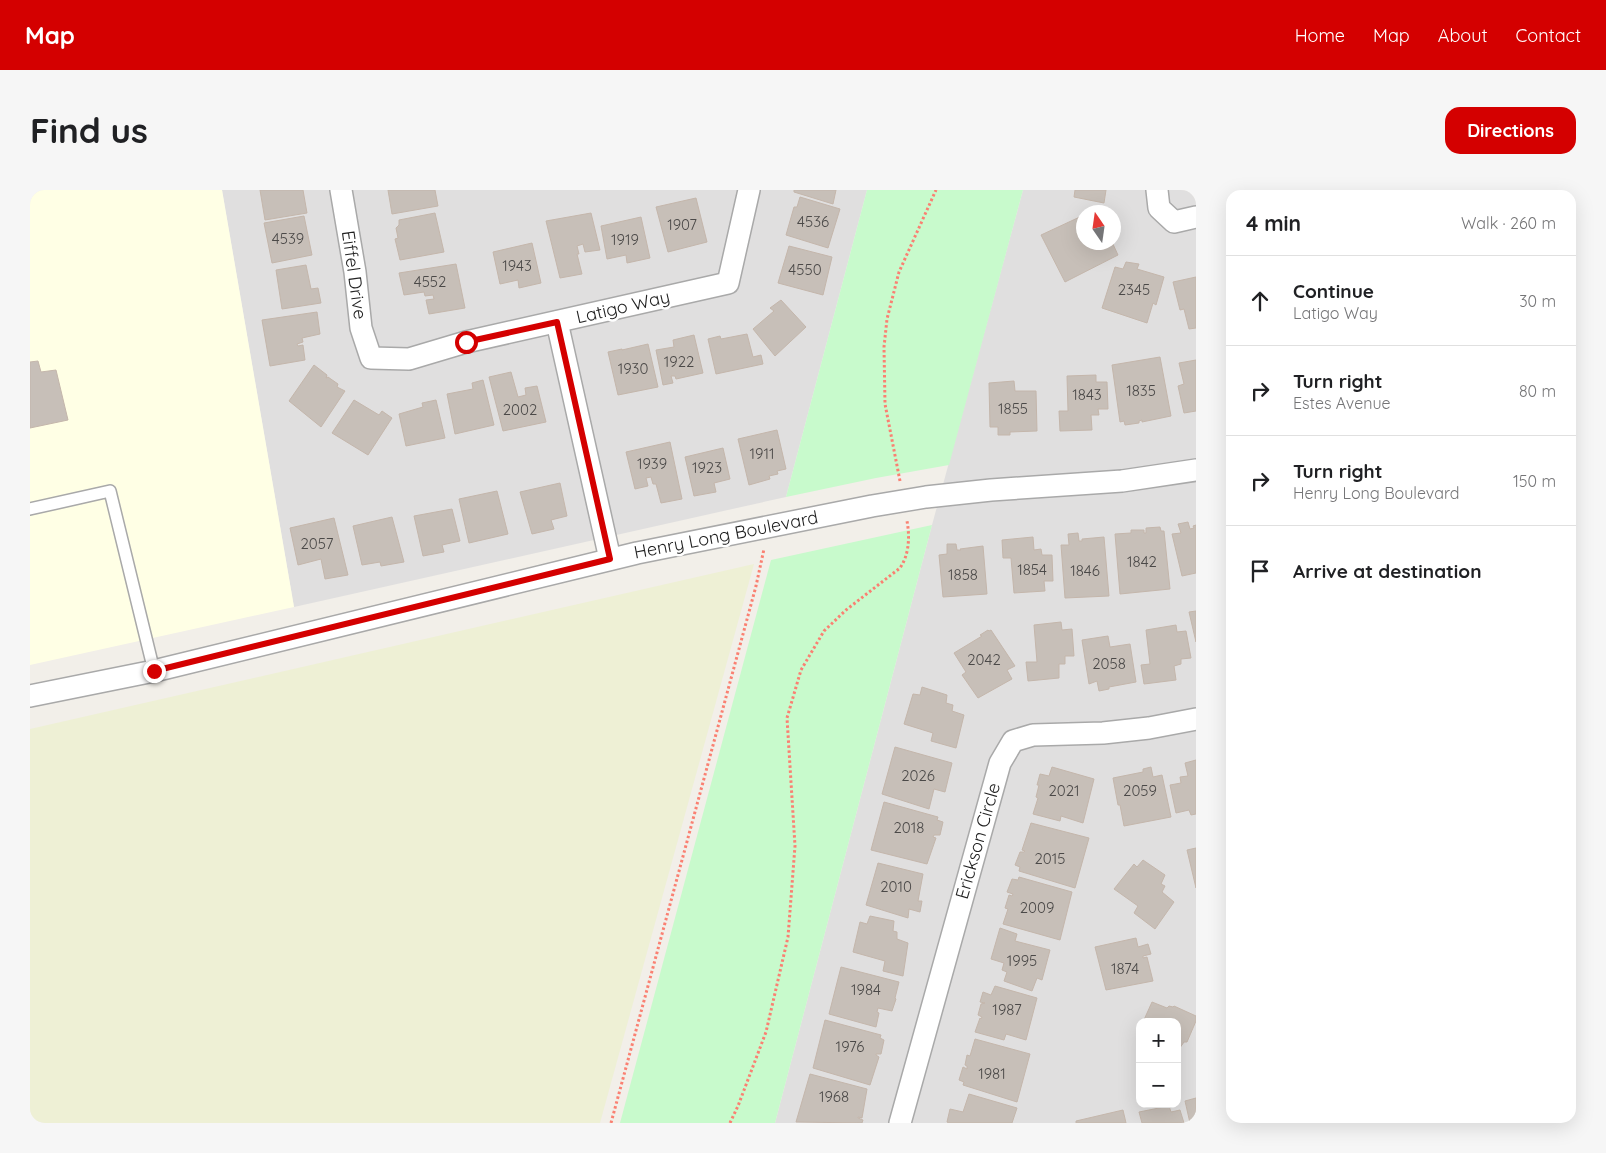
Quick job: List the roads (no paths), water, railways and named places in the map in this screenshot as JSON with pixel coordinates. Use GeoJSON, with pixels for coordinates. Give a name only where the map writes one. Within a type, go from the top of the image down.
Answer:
{"type":"FeatureCollection","features":[{"type":"Feature","properties":{"kind":"street","name":"Eiffel Drive"},"geometry":{"type":"LineString","coordinates":[[341,190],[355,272],[361,328],[370,358]]}},
{"type":"Feature","properties":{"kind":"street","name":"Latigo Way"},"geometry":{"type":"LineString","coordinates":[[370,358],[409,359],[466,342],[728,283],[749,190]]}},
{"type":"Feature","properties":{"kind":"street"},"geometry":{"type":"LineString","coordinates":[[1157,190],[1159,208],[1174,222],[1196,217]]}},
{"type":"Feature","properties":{"kind":"street"},"geometry":{"type":"LineString","coordinates":[[557,322],[610,559]]}},
{"type":"Feature","properties":{"kind":"street","name":"Henry Long Boulevard"},"geometry":{"type":"LineString","coordinates":[[30,696],[154,671],[610,559],[706,538],[767,528],[904,500],[991,490],[1122,481],[1196,470]]}},
{"type":"Feature","properties":{"kind":"street","name":"Erickson Circle"},"geometry":{"type":"LineString","coordinates":[[900,1123],[1000,763],[1013,741],[1033,735],[1103,733],[1149,728],[1196,719]]}},
{"type":"Feature","properties":{"kind":"lane"},"geometry":{"type":"LineString","coordinates":[[30,509],[110,491],[154,671]]}}]}
